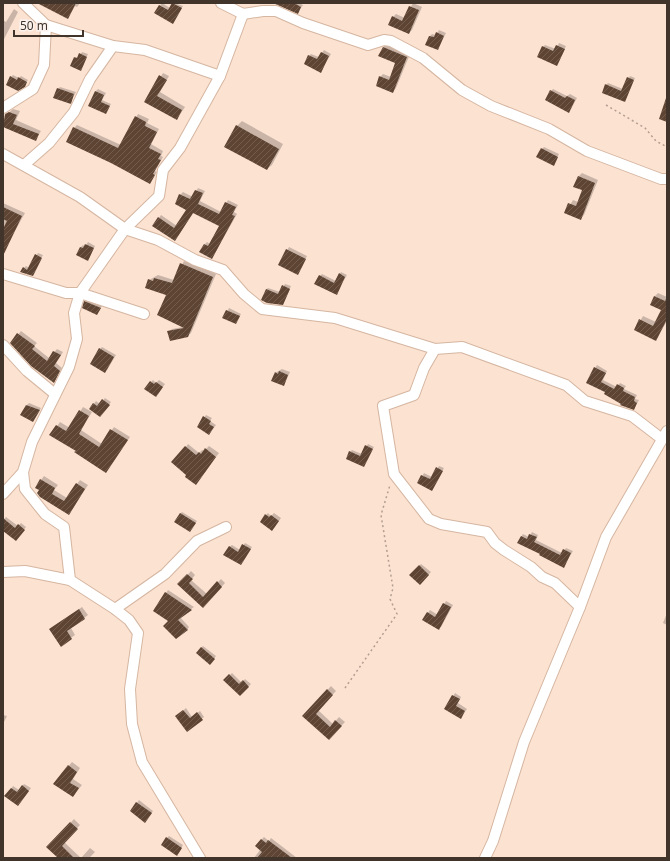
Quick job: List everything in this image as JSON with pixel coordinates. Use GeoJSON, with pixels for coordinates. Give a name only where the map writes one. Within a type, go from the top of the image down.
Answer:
{"type":"FeatureCollection","features":[{"type":"Feature","properties":{"kind":"street"},"geometry":{"type":"LineString","coordinates":[[23,3],[46,25],[113,46],[145,50],[220,76]]}},
{"type":"Feature","properties":{"kind":"street"},"geometry":{"type":"LineString","coordinates":[[221,3],[243,14],[276,11],[303,23],[368,46],[384,40],[391,41],[423,58],[462,90],[491,106],[549,129],[587,150],[661,180],[667,179]]}},
{"type":"Feature","properties":{"kind":"street"},"geometry":{"type":"LineString","coordinates":[[254,12],[262,3]]}},
{"type":"Feature","properties":{"kind":"street"},"geometry":{"type":"LineString","coordinates":[[70,580],[64,527],[45,514],[25,489],[23,472],[32,442],[68,367],[77,339],[74,313],[80,292],[125,229],[159,196],[163,170],[180,148],[220,76],[243,14]]}},
{"type":"Feature","properties":{"kind":"street"},"geometry":{"type":"LineString","coordinates":[[3,108],[33,89],[44,65],[46,25]]}},
{"type":"Feature","properties":{"kind":"street"},"geometry":{"type":"LineString","coordinates":[[24,165],[49,143],[74,112],[90,79],[113,46]]}},
{"type":"Feature","properties":{"kind":"street"},"geometry":{"type":"LineString","coordinates":[[3,154],[80,197],[125,229],[158,240],[195,260],[223,270],[244,294],[262,309],[335,318],[435,349],[462,347],[566,385],[585,401],[632,416],[665,435],[606,537],[580,607],[524,742],[493,841],[485,858]]}},
{"type":"Feature","properties":{"kind":"street"},"geometry":{"type":"LineString","coordinates":[[3,274],[66,293],[80,292],[144,314]]}},
{"type":"Feature","properties":{"kind":"street"},"geometry":{"type":"LineString","coordinates":[[3,345],[27,371],[55,394]]}},
{"type":"Feature","properties":{"kind":"street"},"geometry":{"type":"LineString","coordinates":[[435,349],[424,368],[414,395],[384,406],[394,474],[429,520],[441,524],[487,532],[495,543],[504,550],[531,567],[542,577],[555,582],[580,607]]}},
{"type":"Feature","properties":{"kind":"street"},"geometry":{"type":"LineString","coordinates":[[3,494],[23,472]]}},
{"type":"Feature","properties":{"kind":"street"},"geometry":{"type":"LineString","coordinates":[[115,609],[166,574],[197,541],[226,527]]}},
{"type":"Feature","properties":{"kind":"street"},"geometry":{"type":"LineString","coordinates":[[3,572],[26,571],[70,580],[115,609],[129,620],[138,633],[130,689],[132,724],[142,762],[200,858]]}},
{"type":"Feature","properties":{"kind":"path"},"geometry":{"type":"LineString","coordinates":[[606,105],[645,128],[656,141],[667,148]]}},
{"type":"Feature","properties":{"kind":"path"},"geometry":{"type":"LineString","coordinates":[[345,688],[397,614],[390,599],[393,588],[381,515],[394,474]]}},
{"type":"Feature","properties":{"kind":"building"},"geometry":{"type":"Polygon","coordinates":[[[37,3],[76,3],[68,19],[37,3]]]}},
{"type":"Feature","properties":{"kind":"building"},"geometry":{"type":"Polygon","coordinates":[[[172,3],[182,8],[173,24],[154,13],[159,5],[168,10],[172,3]]]}},
{"type":"Feature","properties":{"kind":"building"},"geometry":{"type":"Polygon","coordinates":[[[273,3],[294,3],[301,7],[298,14],[273,3]]]}},
{"type":"Feature","properties":{"kind":"building"},"geometry":{"type":"Polygon","coordinates":[[[409,6],[419,10],[409,34],[388,25],[392,16],[402,21],[409,6]]]}},
{"type":"Feature","properties":{"kind":"building"},"geometry":{"type":"Polygon","coordinates":[[[436,32],[444,36],[438,50],[425,45],[429,36],[434,37],[436,32]]]}},
{"type":"Feature","properties":{"kind":"building"},"geometry":{"type":"Polygon","coordinates":[[[556,45],[565,49],[557,66],[537,57],[542,46],[553,51],[556,45]]]}},
{"type":"Feature","properties":{"kind":"building"},"geometry":{"type":"Polygon","coordinates":[[[383,47],[407,57],[393,93],[376,86],[379,76],[389,80],[395,63],[378,56],[383,47]]]}},
{"type":"Feature","properties":{"kind":"building"},"geometry":{"type":"Polygon","coordinates":[[[321,52],[329,56],[321,73],[304,64],[308,55],[317,59],[321,52]]]}},
{"type":"Feature","properties":{"kind":"building"},"geometry":{"type":"Polygon","coordinates":[[[79,53],[87,57],[81,71],[70,66],[74,57],[77,58],[79,53]]]}},
{"type":"Feature","properties":{"kind":"building"},"geometry":{"type":"Polygon","coordinates":[[[159,75],[167,80],[157,96],[182,110],[177,120],[144,102],[159,75]]]}},
{"type":"Feature","properties":{"kind":"building"},"geometry":{"type":"Polygon","coordinates":[[[10,76],[17,80],[18,77],[27,82],[25,87],[18,91],[6,85],[10,76]]]}},
{"type":"Feature","properties":{"kind":"building"},"geometry":{"type":"Polygon","coordinates":[[[627,77],[634,80],[625,102],[602,93],[605,84],[621,91],[627,77]]]}},
{"type":"Feature","properties":{"kind":"building"},"geometry":{"type":"Polygon","coordinates":[[[57,88],[74,94],[71,104],[53,98],[57,88]]]}},
{"type":"Feature","properties":{"kind":"building"},"geometry":{"type":"Polygon","coordinates":[[[550,90],[565,98],[567,96],[575,100],[569,113],[545,100],[550,90]]]}},
{"type":"Feature","properties":{"kind":"building"},"geometry":{"type":"Polygon","coordinates":[[[95,91],[104,95],[101,102],[110,106],[106,114],[88,106],[95,91]]]}},
{"type":"Feature","properties":{"kind":"building"},"geometry":{"type":"Polygon","coordinates":[[[667,98],[667,122],[659,119],[667,98]]]}},
{"type":"Feature","properties":{"kind":"building"},"geometry":{"type":"Polygon","coordinates":[[[9,112],[17,115],[13,124],[39,134],[36,141],[3,127],[5,114],[9,112]]]}},
{"type":"Feature","properties":{"kind":"building"},"geometry":{"type":"Polygon","coordinates":[[[135,116],[146,122],[145,126],[157,132],[149,148],[161,154],[158,159],[161,160],[153,174],[155,175],[150,184],[111,163],[66,142],[73,127],[118,148],[135,116]]]}},
{"type":"Feature","properties":{"kind":"building"},"geometry":{"type":"Polygon","coordinates":[[[236,125],[279,149],[267,170],[224,147],[236,125]]]}},
{"type":"Feature","properties":{"kind":"building"},"geometry":{"type":"Polygon","coordinates":[[[541,148],[558,157],[554,166],[536,157],[541,148]]]}},
{"type":"Feature","properties":{"kind":"building"},"geometry":{"type":"Polygon","coordinates":[[[578,176],[595,183],[581,220],[564,213],[568,203],[576,206],[582,190],[573,187],[578,176]]]}},
{"type":"Feature","properties":{"kind":"building"},"geometry":{"type":"Polygon","coordinates":[[[195,190],[203,193],[198,204],[219,214],[225,202],[236,207],[232,215],[235,216],[212,259],[199,252],[204,244],[208,246],[219,226],[193,213],[175,241],[152,226],[158,217],[174,228],[186,210],[175,204],[179,194],[190,199],[195,190]]]}},
{"type":"Feature","properties":{"kind":"building"},"geometry":{"type":"Polygon","coordinates":[[[3,207],[22,216],[3,256],[3,229],[7,221],[3,219],[3,207]]]}},
{"type":"Feature","properties":{"kind":"building"},"geometry":{"type":"Polygon","coordinates":[[[85,244],[94,248],[88,261],[76,255],[80,247],[83,248],[85,244]]]}},
{"type":"Feature","properties":{"kind":"building"},"geometry":{"type":"Polygon","coordinates":[[[286,249],[306,259],[298,275],[278,265],[286,249]]]}},
{"type":"Feature","properties":{"kind":"building"},"geometry":{"type":"Polygon","coordinates":[[[35,254],[42,258],[33,276],[20,272],[23,267],[27,270],[35,254]]]}},
{"type":"Feature","properties":{"kind":"building"},"geometry":{"type":"Polygon","coordinates":[[[180,263],[213,277],[188,337],[170,341],[167,331],[184,328],[157,315],[166,295],[145,288],[148,279],[153,281],[154,278],[172,283],[180,263]]]}},
{"type":"Feature","properties":{"kind":"building"},"geometry":{"type":"Polygon","coordinates":[[[339,273],[345,277],[337,295],[314,284],[319,275],[334,283],[339,273]]]}},
{"type":"Feature","properties":{"kind":"building"},"geometry":{"type":"Polygon","coordinates":[[[282,285],[290,289],[283,305],[267,303],[261,300],[266,289],[278,294],[282,285]]]}},
{"type":"Feature","properties":{"kind":"building"},"geometry":{"type":"Polygon","coordinates":[[[654,296],[665,301],[667,297],[667,319],[656,341],[634,330],[639,319],[653,326],[661,310],[650,305],[654,296]]]}},
{"type":"Feature","properties":{"kind":"building"},"geometry":{"type":"Polygon","coordinates":[[[84,301],[101,308],[97,315],[82,308],[84,301]]]}},
{"type":"Feature","properties":{"kind":"building"},"geometry":{"type":"Polygon","coordinates":[[[226,310],[240,316],[236,324],[222,318],[226,310]]]}},
{"type":"Feature","properties":{"kind":"building"},"geometry":{"type":"Polygon","coordinates":[[[17,333],[35,346],[32,349],[47,361],[53,351],[61,355],[54,366],[60,371],[54,383],[31,366],[10,343],[17,333]]]}},
{"type":"Feature","properties":{"kind":"building"},"geometry":{"type":"Polygon","coordinates":[[[99,348],[114,357],[105,373],[90,364],[99,348]]]}},
{"type":"Feature","properties":{"kind":"building"},"geometry":{"type":"Polygon","coordinates":[[[594,367],[606,373],[601,382],[614,389],[617,384],[624,388],[623,391],[635,397],[634,401],[637,403],[634,410],[620,405],[621,404],[604,394],[605,392],[586,383],[594,367]]]}},
{"type":"Feature","properties":{"kind":"building"},"geometry":{"type":"Polygon","coordinates":[[[279,371],[288,375],[284,386],[271,381],[275,372],[278,374],[279,371]]]}},
{"type":"Feature","properties":{"kind":"building"},"geometry":{"type":"Polygon","coordinates":[[[150,381],[154,384],[156,382],[163,387],[156,397],[144,389],[150,381]]]}},
{"type":"Feature","properties":{"kind":"building"},"geometry":{"type":"Polygon","coordinates":[[[102,399],[110,405],[100,417],[89,409],[93,403],[97,406],[102,399]]]}},
{"type":"Feature","properties":{"kind":"building"},"geometry":{"type":"Polygon","coordinates":[[[26,405],[40,410],[33,422],[20,415],[26,405]]]}},
{"type":"Feature","properties":{"kind":"building"},"geometry":{"type":"Polygon","coordinates":[[[79,410],[89,416],[79,434],[99,447],[110,429],[128,440],[106,473],[74,452],[76,451],[49,435],[56,425],[66,431],[79,410]]]}},
{"type":"Feature","properties":{"kind":"building"},"geometry":{"type":"Polygon","coordinates":[[[203,416],[211,421],[209,424],[214,427],[209,435],[197,427],[203,416]]]}},
{"type":"Feature","properties":{"kind":"building"},"geometry":{"type":"Polygon","coordinates":[[[365,445],[373,449],[364,467],[346,459],[349,451],[360,456],[365,445]]]}},
{"type":"Feature","properties":{"kind":"building"},"geometry":{"type":"Polygon","coordinates":[[[185,446],[196,455],[199,452],[201,454],[205,448],[216,457],[196,485],[185,477],[186,475],[171,462],[185,446]]]}},
{"type":"Feature","properties":{"kind":"building"},"geometry":{"type":"Polygon","coordinates":[[[436,467],[443,471],[432,491],[417,483],[421,475],[430,479],[436,467]]]}},
{"type":"Feature","properties":{"kind":"building"},"geometry":{"type":"Polygon","coordinates":[[[40,479],[55,488],[52,494],[64,501],[76,483],[85,489],[69,515],[40,497],[37,493],[39,490],[35,488],[40,479]]]}},
{"type":"Feature","properties":{"kind":"building"},"geometry":{"type":"Polygon","coordinates":[[[180,513],[196,523],[190,532],[174,522],[180,513]]]}},
{"type":"Feature","properties":{"kind":"building"},"geometry":{"type":"Polygon","coordinates":[[[265,514],[269,517],[271,515],[279,521],[272,531],[260,522],[265,514]]]}},
{"type":"Feature","properties":{"kind":"building"},"geometry":{"type":"Polygon","coordinates":[[[3,518],[15,528],[18,524],[25,530],[16,541],[3,531],[3,518]]]}},
{"type":"Feature","properties":{"kind":"building"},"geometry":{"type":"Polygon","coordinates":[[[529,534],[537,537],[534,542],[560,555],[563,549],[571,553],[564,568],[517,543],[521,536],[527,539],[529,534]]]}},
{"type":"Feature","properties":{"kind":"building"},"geometry":{"type":"Polygon","coordinates":[[[242,544],[251,549],[241,565],[223,555],[229,546],[238,552],[242,544]]]}},
{"type":"Feature","properties":{"kind":"building"},"geometry":{"type":"Polygon","coordinates":[[[419,565],[429,575],[420,585],[409,575],[419,565]]]}},
{"type":"Feature","properties":{"kind":"building"},"geometry":{"type":"Polygon","coordinates":[[[187,574],[193,579],[189,583],[203,597],[217,581],[222,587],[203,608],[177,584],[187,574]]]}},
{"type":"Feature","properties":{"kind":"building"},"geometry":{"type":"Polygon","coordinates":[[[165,592],[192,610],[178,620],[188,630],[176,639],[163,626],[168,621],[153,611],[165,592]]]}},
{"type":"Feature","properties":{"kind":"building"},"geometry":{"type":"Polygon","coordinates":[[[443,603],[451,607],[439,630],[422,620],[427,612],[435,617],[443,603]]]}},
{"type":"Feature","properties":{"kind":"building"},"geometry":{"type":"Polygon","coordinates":[[[79,609],[85,619],[67,631],[72,639],[61,647],[49,629],[79,609]]]}},
{"type":"Feature","properties":{"kind":"building"},"geometry":{"type":"Polygon","coordinates":[[[201,647],[215,659],[210,665],[196,653],[201,647]]]}},
{"type":"Feature","properties":{"kind":"building"},"geometry":{"type":"Polygon","coordinates":[[[229,674],[239,684],[243,680],[249,687],[240,696],[223,680],[229,674]]]}},
{"type":"Feature","properties":{"kind":"building"},"geometry":{"type":"Polygon","coordinates":[[[327,689],[333,695],[316,714],[330,727],[335,720],[342,726],[329,740],[302,716],[327,689]]]}},
{"type":"Feature","properties":{"kind":"building"},"geometry":{"type":"Polygon","coordinates":[[[452,695],[460,699],[456,706],[465,711],[461,719],[444,709],[452,695]]]}},
{"type":"Feature","properties":{"kind":"building"},"geometry":{"type":"Polygon","coordinates":[[[183,710],[190,718],[197,712],[203,720],[187,732],[175,716],[183,710]]]}},
{"type":"Feature","properties":{"kind":"building"},"geometry":{"type":"Polygon","coordinates":[[[68,765],[77,772],[70,783],[79,788],[73,797],[53,784],[68,765]]]}},
{"type":"Feature","properties":{"kind":"building"},"geometry":{"type":"Polygon","coordinates":[[[22,785],[29,791],[18,806],[4,796],[11,788],[17,792],[22,785]]]}},
{"type":"Feature","properties":{"kind":"building"},"geometry":{"type":"Polygon","coordinates":[[[136,802],[152,813],[145,823],[130,811],[136,802]]]}},
{"type":"Feature","properties":{"kind":"building"},"geometry":{"type":"Polygon","coordinates":[[[70,822],[78,829],[62,846],[74,858],[58,858],[46,847],[70,822]]]}},
{"type":"Feature","properties":{"kind":"building"},"geometry":{"type":"Polygon","coordinates":[[[166,837],[182,848],[177,856],[161,845],[166,837]]]}},
{"type":"Feature","properties":{"kind":"building"},"geometry":{"type":"Polygon","coordinates":[[[261,839],[266,843],[268,840],[292,858],[257,858],[262,852],[255,846],[261,839]]]}}]}
